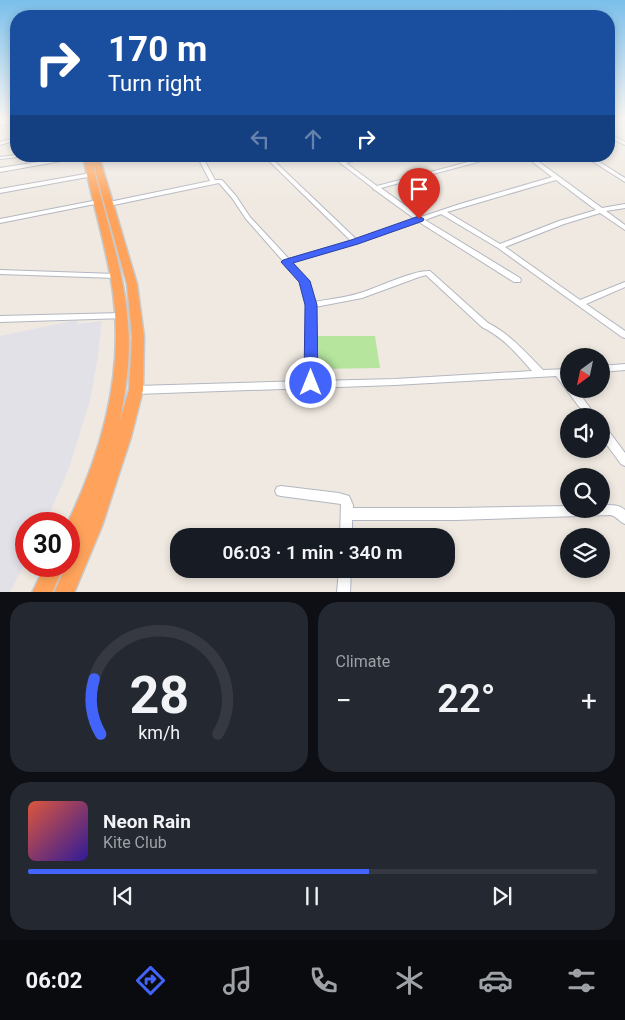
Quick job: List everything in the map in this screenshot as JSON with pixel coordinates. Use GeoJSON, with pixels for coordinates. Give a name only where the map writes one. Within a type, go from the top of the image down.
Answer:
{"type":"FeatureCollection","features":[{"type":"Feature","properties":{"kind":"highway"},"geometry":{"type":"LineString","coordinates":[[64,592],[93,526],[123,437],[136,390],[138,337],[132,284],[103,203],[91,176],[88,162]]}},
{"type":"Feature","properties":{"kind":"highway"},"geometry":{"type":"LineString","coordinates":[[80,517],[99,467],[110,428],[122,367],[122,316],[96,162]]}},
{"type":"Feature","properties":{"kind":"highway"},"geometry":{"type":"LineString","coordinates":[[42,592],[50,577]]}},
{"type":"Feature","properties":{"kind":"street"},"geometry":{"type":"LineString","coordinates":[[0,170],[50,162]]}},
{"type":"Feature","properties":{"kind":"street"},"geometry":{"type":"LineString","coordinates":[[202,162],[214,183]]}},
{"type":"Feature","properties":{"kind":"street"},"geometry":{"type":"LineString","coordinates":[[272,162],[355,242]]}},
{"type":"Feature","properties":{"kind":"street"},"geometry":{"type":"LineString","coordinates":[[342,163],[346,162]]}},
{"type":"Feature","properties":{"kind":"street"},"geometry":{"type":"LineString","coordinates":[[375,188],[475,162]]}},
{"type":"Feature","properties":{"kind":"street"},"geometry":{"type":"LineString","coordinates":[[535,162],[625,228]]}},
{"type":"Feature","properties":{"kind":"street"},"geometry":{"type":"LineString","coordinates":[[596,162],[625,180]]}},
{"type":"Feature","properties":{"kind":"street"},"geometry":{"type":"LineString","coordinates":[[342,163],[419,219],[517,280]]}},
{"type":"Feature","properties":{"kind":"street"},"geometry":{"type":"LineString","coordinates":[[0,191],[91,176]]}},
{"type":"Feature","properties":{"kind":"street"},"geometry":{"type":"LineString","coordinates":[[286,262],[555,178]]}},
{"type":"Feature","properties":{"kind":"street"},"geometry":{"type":"LineString","coordinates":[[0,221],[220,181],[234,197],[248,218],[304,281],[311,305],[311,383]]}},
{"type":"Feature","properties":{"kind":"street"},"geometry":{"type":"LineString","coordinates":[[500,247],[568,219],[598,209],[625,206]]}},
{"type":"Feature","properties":{"kind":"street"},"geometry":{"type":"LineString","coordinates":[[442,212],[500,247],[625,334]]}},
{"type":"Feature","properties":{"kind":"street"},"geometry":{"type":"LineString","coordinates":[[0,272],[116,276]]}},
{"type":"Feature","properties":{"kind":"street"},"geometry":{"type":"LineString","coordinates":[[311,305],[359,296],[417,275],[427,274],[485,325],[495,330],[507,340],[540,374]]}},
{"type":"Feature","properties":{"kind":"street"},"geometry":{"type":"LineString","coordinates":[[580,303],[625,284]]}},
{"type":"Feature","properties":{"kind":"street"},"geometry":{"type":"LineString","coordinates":[[0,319],[122,316]]}},
{"type":"Feature","properties":{"kind":"street"},"geometry":{"type":"LineString","coordinates":[[610,368],[625,366]]}},
{"type":"Feature","properties":{"kind":"street"},"geometry":{"type":"LineString","coordinates":[[136,390],[260,387],[311,383],[395,382],[560,373]]}},
{"type":"Feature","properties":{"kind":"street"},"geometry":{"type":"LineString","coordinates":[[610,442],[625,461]]}},
{"type":"Feature","properties":{"kind":"street"},"geometry":{"type":"LineString","coordinates":[[281,491],[345,500],[346,528]]}},
{"type":"Feature","properties":{"kind":"street"},"geometry":{"type":"LineString","coordinates":[[347,514],[456,514],[610,510],[618,511],[625,518]]}},
{"type":"Feature","properties":{"kind":"street"},"geometry":{"type":"LineString","coordinates":[[344,578],[344,592]]}},
{"type":"Feature","properties":{"kind":"shaded area"},"geometry":{"type":"Polygon","coordinates":[[[77,320],[77,324],[102,321],[90,400],[69,468],[50,512],[15,512],[15,577],[18,577],[10,592],[0,592],[0,336],[77,320]]]}},
{"type":"Feature","properties":{"kind":"green space"},"geometry":{"type":"Polygon","coordinates":[[[318,336],[375,336],[380,368],[319,369],[318,336]]]}},
{"type":"Feature","properties":{"kind":"route"},"geometry":{"type":"LineString","coordinates":[[311,383],[311,305],[304,281],[286,262],[355,242],[419,219]]}}]}
